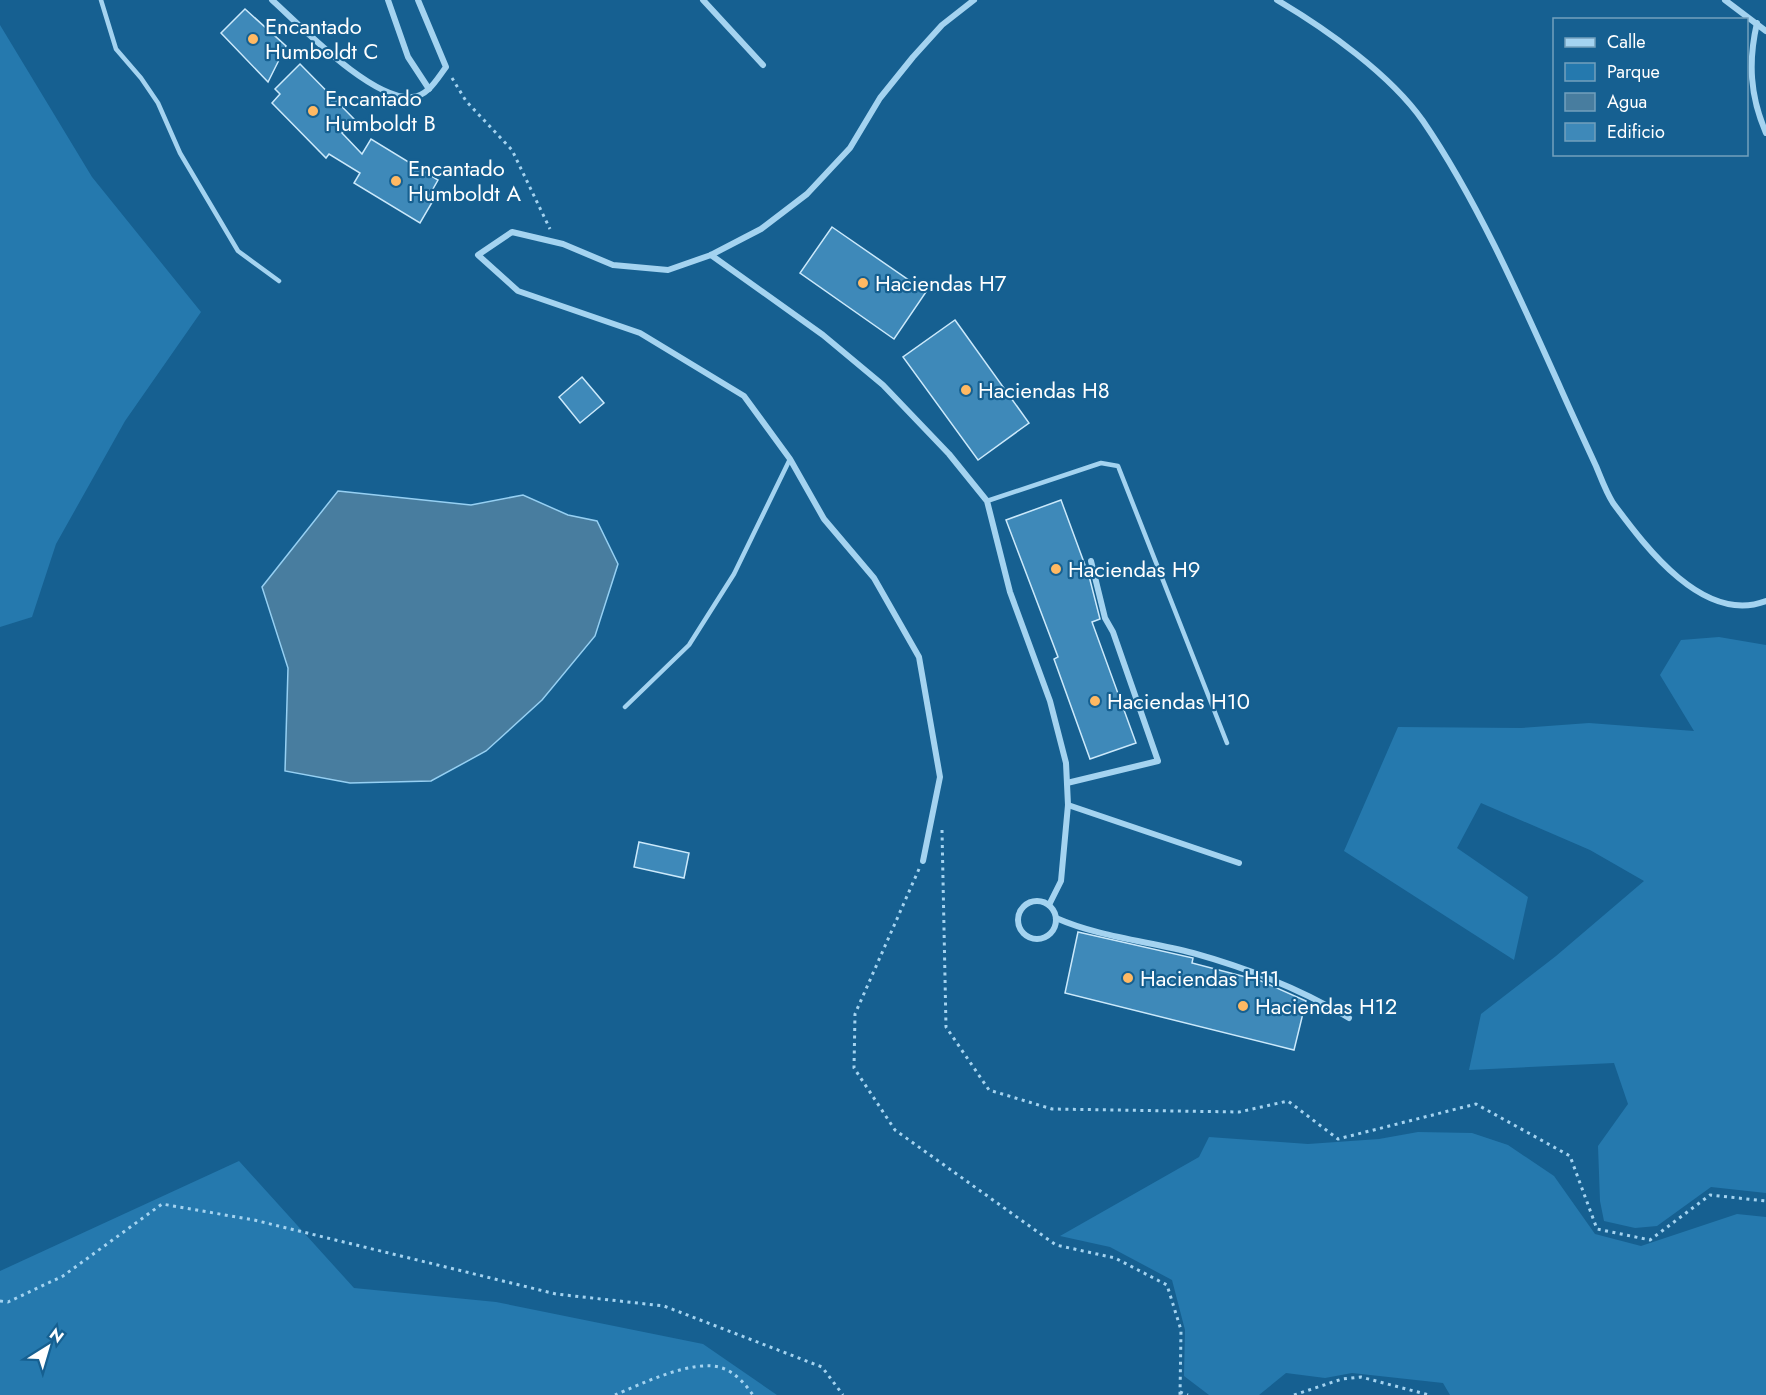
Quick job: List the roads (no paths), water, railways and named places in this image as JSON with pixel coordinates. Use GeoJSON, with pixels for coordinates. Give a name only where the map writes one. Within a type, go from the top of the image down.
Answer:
{"type":"FeatureCollection","features":[{"type":"Feature","properties":{"kind":"street"},"geometry":{"type":"LineString","coordinates":[[272,0],[310,37],[358,75],[391,92],[412,97],[429,89],[446,67],[418,0]]}},
{"type":"Feature","properties":{"kind":"street"},"geometry":{"type":"LineString","coordinates":[[388,0],[408,57],[429,89]]}},
{"type":"Feature","properties":{"kind":"street"},"geometry":{"type":"LineString","coordinates":[[703,0],[763,65]]}},
{"type":"Feature","properties":{"kind":"street"},"geometry":{"type":"LineString","coordinates":[[923,861],[940,777],[919,657],[874,578],[824,519],[790,459],[744,396],[640,333],[519,291],[478,255],[512,232],[563,244],[613,265],[668,270],[711,255],[761,229],[807,194],[850,148],[880,98],[913,57],[942,25],[974,0]]}},
{"type":"Feature","properties":{"kind":"street"},"geometry":{"type":"LineString","coordinates":[[1277,0],[1300,14],[1387,81],[1422,120],[1472,205],[1547,358],[1612,501],[1661,563],[1690,589],[1724,603],[1755,606],[1766,602]]}},
{"type":"Feature","properties":{"kind":"street"},"geometry":{"type":"LineString","coordinates":[[1725,0],[1766,31]]}},
{"type":"Feature","properties":{"kind":"street"},"geometry":{"type":"LineString","coordinates":[[1757,23],[1750,72],[1759,115],[1766,133]]}},
{"type":"Feature","properties":{"kind":"street"},"geometry":{"type":"LineString","coordinates":[[711,255],[823,335],[883,384],[949,454],[987,501],[1010,592],[1050,701],[1066,763],[1068,805],[1061,881],[1049,905]]}},
{"type":"Feature","properties":{"kind":"street"},"geometry":{"type":"LineString","coordinates":[[1067,783],[1158,761],[1113,632],[1105,618],[1091,561]]}},
{"type":"Feature","properties":{"kind":"street"},"geometry":{"type":"LineString","coordinates":[[1068,805],[1239,863]]}},
{"type":"Feature","properties":{"kind":"street"},"geometry":{"type":"LineString","coordinates":[[1056,918],[1053,930],[1044,938],[1031,938],[1021,929],[1019,917],[1025,906],[1037,901],[1049,905],[1056,918],[1079,928],[1194,953],[1308,993],[1349,1018]]}},
{"type":"Feature","properties":{"kind":"lane"},"geometry":{"type":"LineString","coordinates":[[101,0],[116,50],[141,78],[158,103],[180,153],[238,251],[279,281]]}},
{"type":"Feature","properties":{"kind":"lane"},"geometry":{"type":"LineString","coordinates":[[625,707],[689,645],[734,574],[790,459]]}},
{"type":"Feature","properties":{"kind":"lane"},"geometry":{"type":"LineString","coordinates":[[987,501],[1101,463],[1118,466],[1227,743]]}},
{"type":"Feature","properties":{"kind":"water"},"geometry":{"type":"Polygon","coordinates":[[[338,491],[471,505],[523,495],[568,515],[597,521],[618,564],[595,636],[542,700],[486,751],[431,781],[350,783],[285,771],[288,668],[262,587],[338,491]]]}},
{"type":"Feature","properties":{"kind":"place","name":"Encantado Humboldt C"},"geometry":{"type":"Point","coordinates":[253,39]}},
{"type":"Feature","properties":{"kind":"place","name":"Encantado Humboldt B"},"geometry":{"type":"Point","coordinates":[313,111]}},
{"type":"Feature","properties":{"kind":"place","name":"Encantado Humboldt A"},"geometry":{"type":"Point","coordinates":[396,181]}},
{"type":"Feature","properties":{"kind":"place","name":"Haciendas H7"},"geometry":{"type":"Point","coordinates":[863,283]}},
{"type":"Feature","properties":{"kind":"place","name":"Haciendas H8"},"geometry":{"type":"Point","coordinates":[966,390]}},
{"type":"Feature","properties":{"kind":"place","name":"Haciendas H9"},"geometry":{"type":"Point","coordinates":[1056,569]}},
{"type":"Feature","properties":{"kind":"place","name":"Haciendas H10"},"geometry":{"type":"Point","coordinates":[1095,701]}},
{"type":"Feature","properties":{"kind":"place","name":"Haciendas H11"},"geometry":{"type":"Point","coordinates":[1128,978]}},
{"type":"Feature","properties":{"kind":"place","name":"Haciendas H12"},"geometry":{"type":"Point","coordinates":[1243,1006]}}]}
